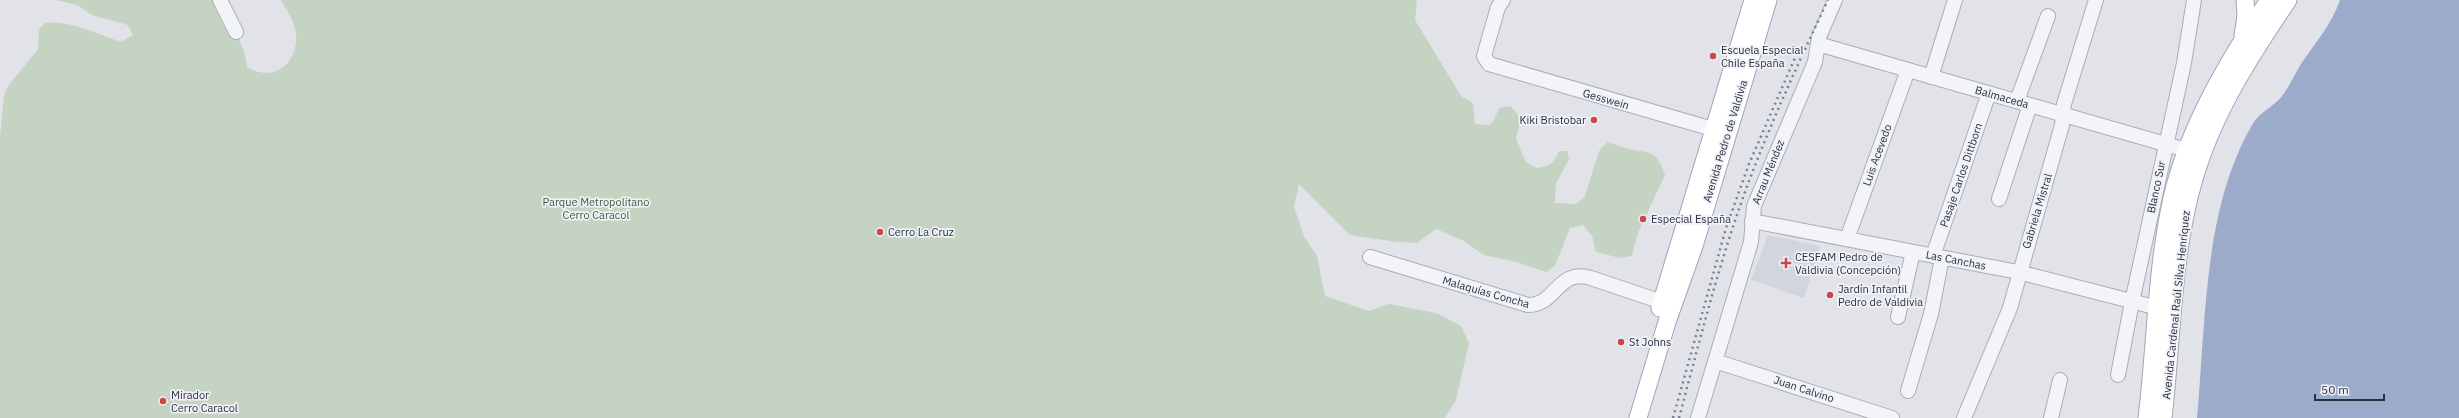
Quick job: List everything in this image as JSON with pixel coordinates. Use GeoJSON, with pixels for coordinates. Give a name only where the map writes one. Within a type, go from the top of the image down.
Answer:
{"type":"FeatureCollection","features":[{"type":"Feature","properties":{"kind":"main road"},"geometry":{"type":"LineString","coordinates":[[2242,42],[2246,25],[2245,0]]}},
{"type":"Feature","properties":{"kind":"main road","name":"Avenida Cardenal Raúl Silva Henríquez"},"geometry":{"type":"LineString","coordinates":[[2163,418],[2181,237],[2194,178],[2206,143],[2266,19],[2269,0]]}},
{"type":"Feature","properties":{"kind":"main road","name":"Avenida Cardenal Raúl Silva Henríquez"},"geometry":{"type":"LineString","coordinates":[[2147,418],[2168,216],[2186,150],[2207,104],[2242,42],[2288,0]]}},
{"type":"Feature","properties":{"kind":"main road","name":"Avenida Pedro de Valdivia"},"geometry":{"type":"LineString","coordinates":[[1641,413],[1694,246],[1754,1]]}},
{"type":"Feature","properties":{"kind":"main road","name":"Avenida Pedro de Valdivia"},"geometry":{"type":"LineString","coordinates":[[1627,418],[1662,302],[1721,131]]}},
{"type":"Feature","properties":{"kind":"street"},"geometry":{"type":"LineString","coordinates":[[220,0],[236,32]]}},
{"type":"Feature","properties":{"kind":"street","name":"Gesswein"},"geometry":{"type":"LineString","coordinates":[[1503,0],[1498,7],[1484,56],[1486,61],[1492,65],[1721,131]]}},
{"type":"Feature","properties":{"kind":"street","name":"Arrau Méndez"},"geometry":{"type":"LineString","coordinates":[[1698,418],[1751,242],[1754,206],[1815,62],[1820,32],[1835,0]]}},
{"type":"Feature","properties":{"kind":"street"},"geometry":{"type":"LineString","coordinates":[[1931,77],[1956,0]]}},
{"type":"Feature","properties":{"kind":"street","name":"Gabriela Mistral"},"geometry":{"type":"LineString","coordinates":[[1964,418],[2003,326],[2062,125],[2064,104],[2096,0]]}},
{"type":"Feature","properties":{"kind":"street","name":"Blanco Sur"},"geometry":{"type":"LineString","coordinates":[[2118,375],[2165,144],[2184,63],[2194,0]]}},
{"type":"Feature","properties":{"kind":"street"},"geometry":{"type":"LineString","coordinates":[[2249,0],[2266,19]]}},
{"type":"Feature","properties":{"kind":"street"},"geometry":{"type":"LineString","coordinates":[[2000,199],[2048,16]]}},
{"type":"Feature","properties":{"kind":"street","name":"Balmaceda"},"geometry":{"type":"LineString","coordinates":[[1818,44],[2186,150]]}},
{"type":"Feature","properties":{"kind":"street","name":"Luis Acevedo"},"geometry":{"type":"LineString","coordinates":[[1847,239],[1908,70]]}},
{"type":"Feature","properties":{"kind":"street","name":"Pasaje Carlos Dittborn"},"geometry":{"type":"LineString","coordinates":[[1908,391],[1931,314],[1938,257],[1961,170],[1989,93]]}},
{"type":"Feature","properties":{"kind":"street","name":"Las Canchas"},"geometry":{"type":"LineString","coordinates":[[1752,221],[2018,272],[2158,308]]}},
{"type":"Feature","properties":{"kind":"street"},"geometry":{"type":"LineString","coordinates":[[1898,317],[1913,252]]}},
{"type":"Feature","properties":{"kind":"street","name":"Malaquías Concha"},"geometry":{"type":"LineString","coordinates":[[1370,257],[1528,305],[1544,302],[1562,282],[1579,276],[1591,278],[1662,302]]}},
{"type":"Feature","properties":{"kind":"street","name":"Juan Calvino"},"geometry":{"type":"LineString","coordinates":[[1715,361],[1892,418]]}},
{"type":"Feature","properties":{"kind":"street"},"geometry":{"type":"LineString","coordinates":[[2050,418],[2060,380]]}},
{"type":"Feature","properties":{"kind":"shaded area","name":"CESFAM Pedro de Valdivia (Concepción)"},"geometry":{"type":"Polygon","coordinates":[[[1768,235],[1820,246],[1804,298],[1751,280],[1768,235]]]}},
{"type":"Feature","properties":{"kind":"green space","name":"Parque Metropolitano Cerro Caracol"},"geometry":{"type":"Polygon","coordinates":[[[56,0],[214,0],[235,32],[243,48],[247,67],[258,72],[269,73],[286,65],[292,57],[295,47],[296,36],[294,25],[281,0],[1417,0],[1415,20],[1461,96],[1473,103],[1475,124],[1489,125],[1493,122],[1499,108],[1511,106],[1521,119],[1516,139],[1526,162],[1537,168],[1545,166],[1553,161],[1559,151],[1567,151],[1569,159],[1556,183],[1555,203],[1575,204],[1584,198],[1600,149],[1608,142],[1654,155],[1660,162],[1665,175],[1637,235],[1632,256],[1620,258],[1596,252],[1592,236],[1583,225],[1570,228],[1555,266],[1546,272],[1516,262],[1484,255],[1464,241],[1436,229],[1417,243],[1397,242],[1350,235],[1299,184],[1294,207],[1304,236],[1317,256],[1325,296],[1369,311],[1389,304],[1436,313],[1461,326],[1469,343],[1456,400],[1445,418],[0,418],[0,136],[4,96],[8,86],[38,49],[39,30],[44,23],[73,26],[121,42],[133,35],[128,25],[92,15],[77,5],[56,0]]]}},
{"type":"Feature","properties":{"kind":"water"},"geometry":{"type":"Polygon","coordinates":[[[2340,0],[2459,0],[2459,418],[2197,418],[2205,306],[2215,230],[2224,193],[2236,158],[2255,120],[2279,100],[2285,92],[2301,64],[2328,25],[2340,0]]]}},
{"type":"Feature","properties":{"kind":"railway"},"geometry":{"type":"LineString","coordinates":[[1679,418],[1715,285],[1740,206],[1770,128],[1828,0]]}},
{"type":"Feature","properties":{"kind":"railway"},"geometry":{"type":"LineString","coordinates":[[1673,418],[1726,228],[1749,164],[1801,44]]}},
{"type":"Feature","properties":{"kind":"place","name":"Escuela Especial Chile España"},"geometry":{"type":"Point","coordinates":[1713,56]}},
{"type":"Feature","properties":{"kind":"place","name":"Kiki Bristobar"},"geometry":{"type":"Point","coordinates":[1594,120]}},
{"type":"Feature","properties":{"kind":"place","name":"Especial España"},"geometry":{"type":"Point","coordinates":[1643,219]}},
{"type":"Feature","properties":{"kind":"place","name":"Cerro La Cruz"},"geometry":{"type":"Point","coordinates":[880,232]}},
{"type":"Feature","properties":{"kind":"place","name":"CESFAM Pedro de Valdivia (Concepción)"},"geometry":{"type":"Point","coordinates":[1786,263]}},
{"type":"Feature","properties":{"kind":"place","name":"Jardín Infantil Pedro de Valdivia"},"geometry":{"type":"Point","coordinates":[1830,295]}},
{"type":"Feature","properties":{"kind":"place","name":"St Johns"},"geometry":{"type":"Point","coordinates":[1621,342]}},
{"type":"Feature","properties":{"kind":"place","name":"Mirador Cerro Caracol"},"geometry":{"type":"Point","coordinates":[163,401]}}]}
